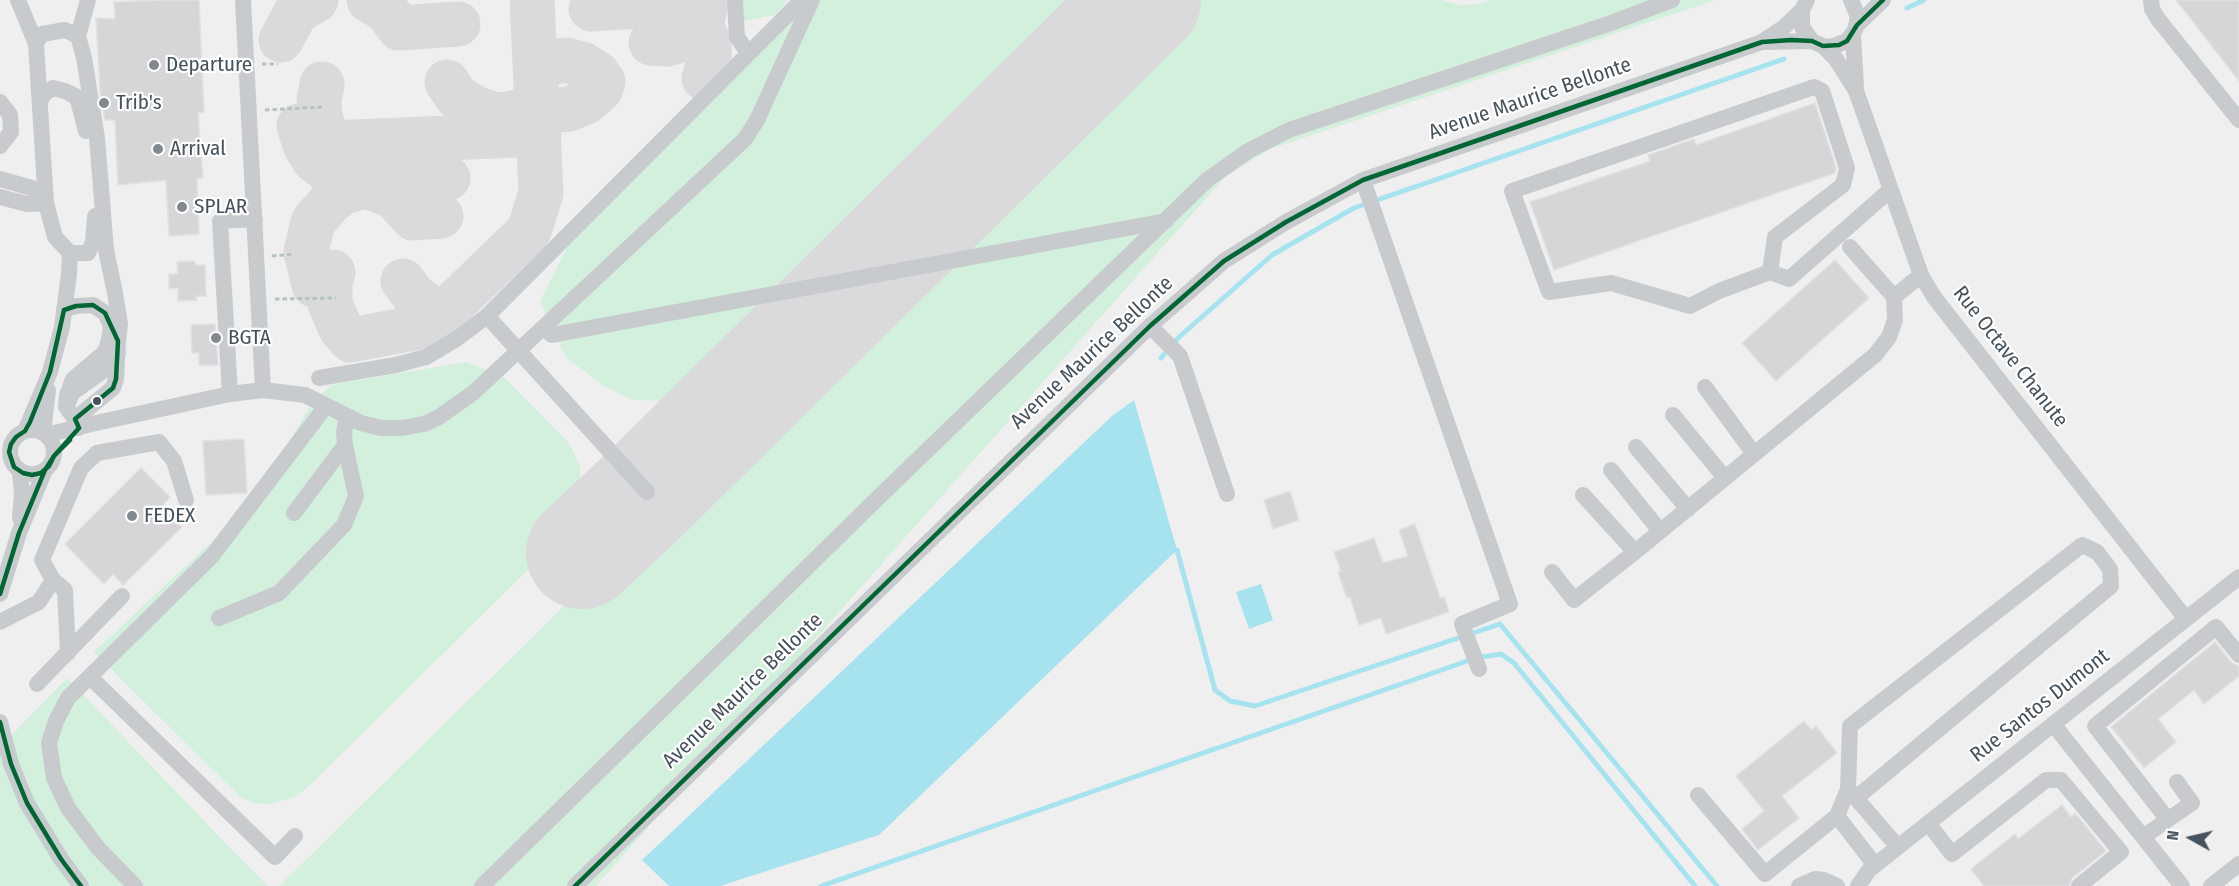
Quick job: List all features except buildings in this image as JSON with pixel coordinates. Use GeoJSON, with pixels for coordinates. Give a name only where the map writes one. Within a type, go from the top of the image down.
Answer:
{"type":"FeatureCollection","features":[{"type":"Feature","properties":{"kind":"street"},"geometry":{"type":"LineString","coordinates":[[18,0],[36,44],[46,203],[56,237],[70,253],[64,310],[50,372],[45,435]]}},
{"type":"Feature","properties":{"kind":"street"},"geometry":{"type":"LineString","coordinates":[[45,435],[54,433],[113,388],[116,379],[120,324],[116,293],[106,250],[97,138],[84,58],[78,36],[88,0]]}},
{"type":"Feature","properties":{"kind":"street"},"geometry":{"type":"LineString","coordinates":[[243,0],[263,390]]}},
{"type":"Feature","properties":{"kind":"street"},"geometry":{"type":"LineString","coordinates":[[735,0],[738,37],[748,53]]}},
{"type":"Feature","properties":{"kind":"street"},"geometry":{"type":"LineString","coordinates":[[319,378],[396,365],[426,357],[458,338],[487,316],[802,0]]}},
{"type":"Feature","properties":{"kind":"street"},"geometry":{"type":"LineString","coordinates":[[73,418],[263,390],[305,395],[361,423],[381,428],[402,428],[424,424],[440,417],[473,393],[745,139],[757,120],[812,0]]}},
{"type":"Feature","properties":{"kind":"street"},"geometry":{"type":"LineString","coordinates":[[482,886],[1207,180],[1248,151],[1290,130],[1611,23],[1672,0]]}},
{"type":"Feature","properties":{"kind":"street","name":"Rue Octave Chanute"},"geometry":{"type":"LineString","coordinates":[[1851,0],[1856,9],[1856,90]]}},
{"type":"Feature","properties":{"kind":"street"},"geometry":{"type":"LineString","coordinates":[[1855,30],[1883,0]]}},
{"type":"Feature","properties":{"kind":"street"},"geometry":{"type":"LineString","coordinates":[[2151,0],[2152,9],[2158,19],[2239,120]]}},
{"type":"Feature","properties":{"kind":"street","name":"Rue Octave Chanute"},"geometry":{"type":"LineString","coordinates":[[1804,5],[1802,27],[1817,44],[1836,59],[1856,90],[1921,275],[1934,297],[2186,619]]}},
{"type":"Feature","properties":{"kind":"street","name":"Avenue Maurice Bellonte"},"geometry":{"type":"LineString","coordinates":[[575,886],[1150,326],[1224,261],[1286,222],[1365,186],[1762,42],[1783,28],[1804,5]]}},
{"type":"Feature","properties":{"kind":"street"},"geometry":{"type":"LineString","coordinates":[[36,44],[42,34],[65,30],[78,36]]}},
{"type":"Feature","properties":{"kind":"street","name":"Avenue Maurice Bellonte"},"geometry":{"type":"LineString","coordinates":[[1762,42],[1839,45],[1855,30]]}},
{"type":"Feature","properties":{"kind":"street"},"geometry":{"type":"LineString","coordinates":[[1770,272],[1775,237],[1843,185],[1847,168],[1822,91],[1814,87],[1512,191],[1549,292],[1611,283],[1690,306],[1719,291],[1770,272],[1789,279],[1890,190]]}},
{"type":"Feature","properties":{"kind":"street"},"geometry":{"type":"LineString","coordinates":[[40,101],[45,93],[53,88],[76,97],[88,139],[95,215],[93,242],[88,253],[70,253]]}},
{"type":"Feature","properties":{"kind":"street"},"geometry":{"type":"LineString","coordinates":[[0,102],[10,115],[11,132],[0,146]]}},
{"type":"Feature","properties":{"kind":"street"},"geometry":{"type":"LineString","coordinates":[[0,178],[32,188],[46,203]]}},
{"type":"Feature","properties":{"kind":"street"},"geometry":{"type":"LineString","coordinates":[[1365,186],[1510,604],[1462,624],[1479,669]]}},
{"type":"Feature","properties":{"kind":"street"},"geometry":{"type":"LineString","coordinates":[[0,188],[28,195],[46,203]]}},
{"type":"Feature","properties":{"kind":"street"},"geometry":{"type":"LineString","coordinates":[[0,197],[27,204],[46,203]]}},
{"type":"Feature","properties":{"kind":"street"},"geometry":{"type":"LineString","coordinates":[[230,394],[220,221],[255,219]]}},
{"type":"Feature","properties":{"kind":"street"},"geometry":{"type":"LineString","coordinates":[[544,327],[552,335],[1166,221]]}},
{"type":"Feature","properties":{"kind":"street"},"geometry":{"type":"LineString","coordinates":[[1552,572],[1574,600],[1875,355],[1889,337],[1895,320],[1894,297],[1850,247]]}},
{"type":"Feature","properties":{"kind":"street"},"geometry":{"type":"LineString","coordinates":[[1894,297],[1921,275]]}},
{"type":"Feature","properties":{"kind":"street"},"geometry":{"type":"LineString","coordinates":[[64,310],[76,306],[93,305],[105,313],[118,347]]}},
{"type":"Feature","properties":{"kind":"street"},"geometry":{"type":"LineString","coordinates":[[487,316],[647,492]]}},
{"type":"Feature","properties":{"kind":"street"},"geometry":{"type":"LineString","coordinates":[[10,464],[32,475],[49,463],[63,448],[73,418],[67,395],[73,379],[105,352],[110,340],[111,325]]}},
{"type":"Feature","properties":{"kind":"street"},"geometry":{"type":"LineString","coordinates":[[1150,326],[1179,355],[1227,494]]}},
{"type":"Feature","properties":{"kind":"street"},"geometry":{"type":"LineString","coordinates":[[19,533],[22,494],[10,464],[10,448],[14,435],[50,372]]}},
{"type":"Feature","properties":{"kind":"street"},"geometry":{"type":"LineString","coordinates":[[1705,387],[1754,454]]}},
{"type":"Feature","properties":{"kind":"street"},"geometry":{"type":"LineString","coordinates":[[135,886],[98,848],[68,808],[54,778],[50,743],[56,721],[68,698],[212,556],[326,406]]}},
{"type":"Feature","properties":{"kind":"street"},"geometry":{"type":"LineString","coordinates":[[1673,415],[1725,478]]}},
{"type":"Feature","properties":{"kind":"street"},"geometry":{"type":"LineString","coordinates":[[219,618],[279,593],[344,525],[356,496],[345,445],[344,433],[347,416]]}},
{"type":"Feature","properties":{"kind":"street"},"geometry":{"type":"LineString","coordinates":[[0,594],[19,533],[49,463],[53,446],[45,435],[34,430],[14,435]]}},
{"type":"Feature","properties":{"kind":"street"},"geometry":{"type":"LineString","coordinates":[[68,653],[65,590],[53,580],[42,560],[81,468],[97,453],[159,442],[174,461],[186,500]]}},
{"type":"Feature","properties":{"kind":"street"},"geometry":{"type":"LineString","coordinates":[[294,513],[345,445]]}},
{"type":"Feature","properties":{"kind":"street"},"geometry":{"type":"LineString","coordinates":[[1636,447],[1688,508]]}},
{"type":"Feature","properties":{"kind":"street"},"geometry":{"type":"LineString","coordinates":[[1611,470],[1660,531]]}},
{"type":"Feature","properties":{"kind":"street"},"geometry":{"type":"LineString","coordinates":[[1582,495],[1635,552]]}},
{"type":"Feature","properties":{"kind":"street"},"geometry":{"type":"LineString","coordinates":[[1698,795],[1765,874],[1837,816],[1852,794],[2111,586],[2110,569],[2097,552],[2082,545],[1850,726],[1852,794],[1898,847]]}},
{"type":"Feature","properties":{"kind":"street","name":"Rue Santos Dumont"},"geometry":{"type":"LineString","coordinates":[[1872,867],[2239,577]]}},
{"type":"Feature","properties":{"kind":"street"},"geometry":{"type":"LineString","coordinates":[[0,622],[39,602],[53,580]]}},
{"type":"Feature","properties":{"kind":"street"},"geometry":{"type":"LineString","coordinates":[[38,684],[122,596]]}},
{"type":"Feature","properties":{"kind":"street"},"geometry":{"type":"LineString","coordinates":[[2168,820],[2095,726],[2216,627],[2239,655]]}},
{"type":"Feature","properties":{"kind":"street"},"geometry":{"type":"LineString","coordinates":[[90,677],[275,857],[295,836]]}},
{"type":"Feature","properties":{"kind":"street"},"geometry":{"type":"LineString","coordinates":[[0,722],[11,764],[27,803],[61,859],[81,886]]}},
{"type":"Feature","properties":{"kind":"street"},"geometry":{"type":"LineString","coordinates":[[2054,724],[2182,886]]}},
{"type":"Feature","properties":{"kind":"street"},"geometry":{"type":"LineString","coordinates":[[1928,823],[1952,854],[2046,780],[2061,780],[2121,852],[2079,886]]}},
{"type":"Feature","properties":{"kind":"street"},"geometry":{"type":"LineString","coordinates":[[2143,837],[2192,803],[2177,782]]}},
{"type":"Feature","properties":{"kind":"street"},"geometry":{"type":"LineString","coordinates":[[1837,816],[1872,867]]}},
{"type":"Feature","properties":{"kind":"street"},"geometry":{"type":"LineString","coordinates":[[2211,886],[2239,864]]}},
{"type":"Feature","properties":{"kind":"street"},"geometry":{"type":"LineString","coordinates":[[1799,886],[1815,879],[1834,884],[1872,867]]}},
{"type":"Feature","properties":{"kind":"street"},"geometry":{"type":"LineString","coordinates":[[1858,886],[1872,867]]}},
{"type":"Feature","properties":{"kind":"path"},"geometry":{"type":"LineString","coordinates":[[258,65],[278,64]]}},
{"type":"Feature","properties":{"kind":"path"},"geometry":{"type":"LineString","coordinates":[[249,111],[323,107]]}},
{"type":"Feature","properties":{"kind":"path"},"geometry":{"type":"LineString","coordinates":[[267,256],[294,254]]}},
{"type":"Feature","properties":{"kind":"path"},"geometry":{"type":"LineString","coordinates":[[269,300],[336,298]]}},
{"type":"Feature","properties":{"kind":"green space"},"geometry":{"type":"Polygon","coordinates":[[[743,0],[788,0],[775,15],[744,21],[743,0]]]}},
{"type":"Feature","properties":{"kind":"green space"},"geometry":{"type":"Polygon","coordinates":[[[811,0],[1109,0],[794,312],[790,310],[720,374],[681,395],[661,401],[632,400],[601,384],[565,356],[540,302],[572,237],[811,0]]]}},
{"type":"Feature","properties":{"kind":"green space"},"geometry":{"type":"Polygon","coordinates":[[[1182,0],[1441,0],[1460,5],[1479,4],[1492,0],[1716,0],[1270,149],[1224,178],[596,886],[279,886],[1182,0]]]}},
{"type":"Feature","properties":{"kind":"green space"},"geometry":{"type":"Polygon","coordinates":[[[466,362],[504,377],[569,443],[580,466],[581,490],[574,512],[560,538],[309,786],[295,797],[269,804],[255,803],[240,797],[94,652],[271,486],[283,452],[312,403],[331,385],[466,362]]]}},
{"type":"Feature","properties":{"kind":"green space"},"geometry":{"type":"Polygon","coordinates":[[[67,678],[268,886],[0,886],[0,747],[67,678]]]}},
{"type":"Feature","properties":{"kind":"water"},"geometry":{"type":"Polygon","coordinates":[[[1134,400],[1177,550],[879,835],[720,886],[669,886],[642,860],[1112,416],[1134,400]]]}},
{"type":"Feature","properties":{"kind":"water"},"geometry":{"type":"Polygon","coordinates":[[[1261,584],[1273,620],[1249,629],[1236,592],[1261,584]]]}},
{"type":"Feature","properties":{"kind":"waterway"},"geometry":{"type":"LineString","coordinates":[[1907,8],[1924,0]]}},
{"type":"Feature","properties":{"kind":"waterway"},"geometry":{"type":"LineString","coordinates":[[1161,358],[1178,338],[1272,255],[1354,208],[1784,59]]}},
{"type":"Feature","properties":{"kind":"waterway"},"geometry":{"type":"LineString","coordinates":[[1177,550],[1215,690],[1230,701],[1255,706],[1500,624],[1717,886]]}},
{"type":"Feature","properties":{"kind":"waterway"},"geometry":{"type":"LineString","coordinates":[[821,886],[1476,658],[1501,654],[1514,663],[1695,886]]}},
{"type":"Feature","properties":{"kind":"taxiway"},"geometry":{"type":"LineString","coordinates":[[281,40],[296,12],[316,0]]}},
{"type":"Feature","properties":{"kind":"taxiway"},"geometry":{"type":"LineString","coordinates":[[369,0],[386,10],[399,28],[458,24]]}},
{"type":"Feature","properties":{"kind":"taxiway"},"geometry":{"type":"LineString","coordinates":[[333,272],[330,281],[330,304],[341,329],[351,340],[420,327],[433,322],[445,312],[529,231],[541,193],[532,0]]}},
{"type":"Feature","properties":{"kind":"taxiway"},"geometry":{"type":"LineString","coordinates":[[651,43],[667,44],[681,40],[694,30],[703,16],[707,0]]}},
{"type":"Feature","properties":{"kind":"taxiway"},"geometry":{"type":"LineString","coordinates":[[591,9],[659,5],[675,8],[691,16],[703,29],[709,44],[709,62],[704,78]]}},
{"type":"Feature","properties":{"kind":"taxiway"},"geometry":{"type":"LineString","coordinates":[[447,82],[457,97],[477,109],[497,115],[537,106],[557,110],[569,109],[586,102],[600,90],[603,82],[597,73],[582,64],[565,60],[535,66]]}},
{"type":"Feature","properties":{"kind":"taxiway"},"geometry":{"type":"LineString","coordinates":[[322,84],[319,101],[320,115],[324,131],[331,143],[539,134]]}},
{"type":"Feature","properties":{"kind":"taxiway"},"geometry":{"type":"LineString","coordinates":[[299,126],[306,147],[315,161],[341,179],[360,183],[448,178]]}},
{"type":"Feature","properties":{"kind":"taxiway"},"geometry":{"type":"LineString","coordinates":[[353,185],[376,189],[394,197],[413,218],[441,216]]}},
{"type":"Feature","properties":{"kind":"taxiway"},"geometry":{"type":"LineString","coordinates":[[314,285],[306,252],[313,222],[331,201],[343,193],[360,187],[381,185]]}},
{"type":"Feature","properties":{"kind":"taxiway"},"geometry":{"type":"LineString","coordinates":[[403,281],[414,296],[429,307],[445,312]]}},
{"type":"Feature","properties":{"kind":"runway"},"geometry":{"type":"LineString","coordinates":[[582,553],[647,492],[1145,0]]}},
{"type":"Feature","properties":{"kind":"transit line"},"geometry":{"type":"LineString","coordinates":[[575,886],[1150,326],[1224,261],[1286,222],[1363,180],[1762,42],[1791,40],[1812,41],[1823,46],[1839,45],[1847,41],[1857,25],[1883,0]]}},
{"type":"Feature","properties":{"kind":"transit line"},"geometry":{"type":"LineString","coordinates":[[64,310],[76,306],[93,305],[105,313],[118,341],[116,379],[113,388],[75,419],[79,428]]}},
{"type":"Feature","properties":{"kind":"transit line"},"geometry":{"type":"LineString","coordinates":[[64,310],[50,372],[30,422],[25,431],[11,444],[9,452],[14,467],[23,473],[32,475],[41,473],[79,428]]}},
{"type":"Feature","properties":{"kind":"transit line"},"geometry":{"type":"LineString","coordinates":[[0,594],[19,533],[45,470],[54,456],[70,440]]}},
{"type":"Feature","properties":{"kind":"transit line"},"geometry":{"type":"LineString","coordinates":[[0,722],[11,764],[27,803],[61,859],[81,886]]}},
{"type":"Feature","properties":{"kind":"place","name":"Departure"},"geometry":{"type":"Point","coordinates":[154,65]}},
{"type":"Feature","properties":{"kind":"place","name":"Trib's"},"geometry":{"type":"Point","coordinates":[104,103]}},
{"type":"Feature","properties":{"kind":"place","name":"Arrival"},"geometry":{"type":"Point","coordinates":[158,149]}},
{"type":"Feature","properties":{"kind":"place","name":"SPLAR"},"geometry":{"type":"Point","coordinates":[182,207]}},
{"type":"Feature","properties":{"kind":"place","name":"BGTA"},"geometry":{"type":"Point","coordinates":[216,338]}},
{"type":"Feature","properties":{"kind":"place","name":"FEDEX"},"geometry":{"type":"Point","coordinates":[132,516]}}]}
